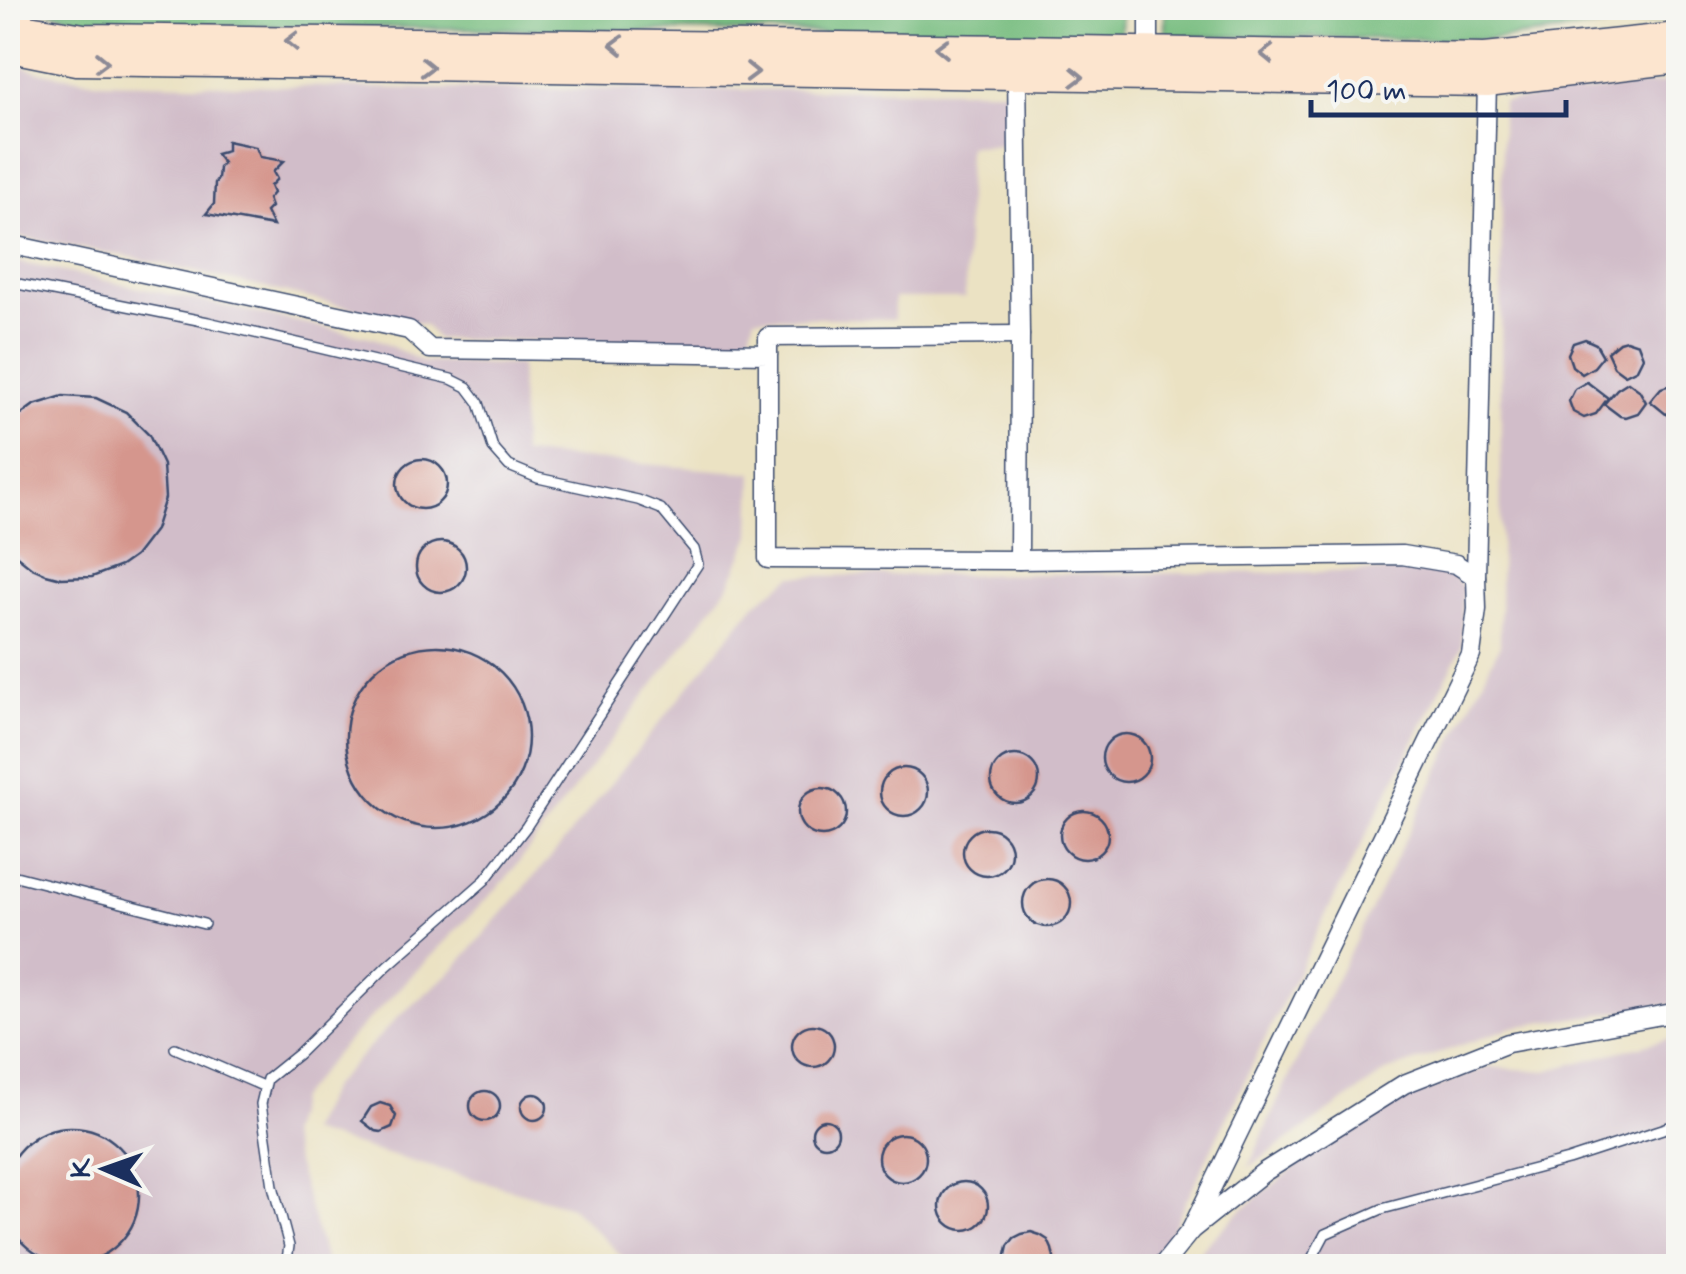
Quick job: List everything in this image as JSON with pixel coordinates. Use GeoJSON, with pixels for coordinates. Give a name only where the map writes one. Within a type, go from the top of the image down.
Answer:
{"type":"FeatureCollection","features":[{"type":"Feature","properties":{"kind":"main road"},"geometry":{"type":"LineString","coordinates":[[8,20],[28,29],[84,38],[1017,63],[1487,82],[1678,59]]}},
{"type":"Feature","properties":{"kind":"main road"},"geometry":{"type":"LineString","coordinates":[[8,43],[76,62],[1017,63],[1149,52],[1485,58],[1678,37]]}},
{"type":"Feature","properties":{"kind":"street"},"geometry":{"type":"LineString","coordinates":[[1149,8],[1149,52]]}},
{"type":"Feature","properties":{"kind":"street"},"geometry":{"type":"LineString","coordinates":[[1017,63],[1019,560]]}},
{"type":"Feature","properties":{"kind":"street"},"geometry":{"type":"LineString","coordinates":[[1192,1230],[1471,655],[1477,608],[1487,82]]}},
{"type":"Feature","properties":{"kind":"street"},"geometry":{"type":"LineString","coordinates":[[8,244],[409,330],[430,349],[768,354]]}},
{"type":"Feature","properties":{"kind":"street"},"geometry":{"type":"LineString","coordinates":[[1020,335],[768,337],[768,559],[1402,555],[1456,564],[1476,578]]}},
{"type":"Feature","properties":{"kind":"street"},"geometry":{"type":"LineString","coordinates":[[1162,1266],[1192,1230],[1264,1172],[1404,1084],[1508,1043],[1678,1012]]}},
{"type":"Feature","properties":{"kind":"lane"},"geometry":{"type":"LineString","coordinates":[[8,282],[208,322],[452,379],[467,387],[479,403],[493,448],[509,466],[538,478],[638,500],[661,509],[694,548],[698,564],[526,827],[485,880],[267,1079],[261,1104],[273,1186],[289,1246],[286,1266]]}},
{"type":"Feature","properties":{"kind":"lane"},"geometry":{"type":"LineString","coordinates":[[8,874],[204,924]]}},
{"type":"Feature","properties":{"kind":"lane"},"geometry":{"type":"LineString","coordinates":[[175,1048],[265,1087]]}},
{"type":"Feature","properties":{"kind":"lane"},"geometry":{"type":"LineString","coordinates":[[1308,1266],[1325,1234],[1382,1210],[1568,1160],[1678,1124]]}},
{"type":"Feature","properties":{"kind":"shaded area"},"geometry":{"type":"Polygon","coordinates":[[[8,61],[40,72],[102,82],[426,89],[1009,90],[1011,145],[968,146],[965,298],[894,298],[894,319],[755,317],[747,345],[437,339],[425,325],[135,258],[8,235],[8,61]]]}},
{"type":"Feature","properties":{"kind":"shaded area"},"geometry":{"type":"Polygon","coordinates":[[[1678,81],[1678,1003],[1513,1027],[1386,1072],[1248,1168],[1500,645],[1502,102],[1678,81]]]}},
{"type":"Feature","properties":{"kind":"shaded area"},"geometry":{"type":"Polygon","coordinates":[[[8,260],[374,338],[423,362],[520,365],[522,454],[753,473],[751,535],[730,584],[505,880],[338,1051],[298,1099],[288,1136],[327,1266],[8,1266],[8,260]]]}},
{"type":"Feature","properties":{"kind":"shaded area"},"geometry":{"type":"Polygon","coordinates":[[[1446,571],[1463,587],[1462,647],[1170,1234],[1145,1266],[629,1266],[570,1206],[308,1132],[332,1086],[397,1018],[453,970],[563,843],[755,604],[793,576],[1446,571]]]}},
{"type":"Feature","properties":{"kind":"shaded area"},"geometry":{"type":"Polygon","coordinates":[[[1678,1036],[1678,1266],[1185,1266],[1238,1213],[1320,1147],[1392,1104],[1487,1067],[1546,1071],[1678,1036]]]}},
{"type":"Feature","properties":{"kind":"green space"},"geometry":{"type":"Polygon","coordinates":[[[38,8],[1122,8],[1121,37],[92,24],[38,8]]]}},
{"type":"Feature","properties":{"kind":"green space"},"geometry":{"type":"Polygon","coordinates":[[[1165,8],[1678,8],[1678,19],[1488,40],[1165,36],[1165,8]]]}},
{"type":"Feature","properties":{"kind":"building"},"geometry":{"type":"Polygon","coordinates":[[[227,141],[256,147],[260,157],[284,161],[273,172],[277,179],[270,186],[271,207],[266,212],[273,226],[206,214],[214,204],[215,183],[223,163],[216,154],[227,151],[227,141]]]}},
{"type":"Feature","properties":{"kind":"building"},"geometry":{"type":"Polygon","coordinates":[[[1585,339],[1596,344],[1603,356],[1582,374],[1572,366],[1568,354],[1573,343],[1585,339]]]}},
{"type":"Feature","properties":{"kind":"building"},"geometry":{"type":"Polygon","coordinates":[[[1626,340],[1638,344],[1643,357],[1637,369],[1625,375],[1614,367],[1607,352],[1626,340]]]}},
{"type":"Feature","properties":{"kind":"building"},"geometry":{"type":"Polygon","coordinates":[[[1587,382],[1608,398],[1596,414],[1584,418],[1573,412],[1569,401],[1575,389],[1587,382]]]}},
{"type":"Feature","properties":{"kind":"building"},"geometry":{"type":"Polygon","coordinates":[[[1628,382],[1646,402],[1638,413],[1626,417],[1604,404],[1628,382]]]}},
{"type":"Feature","properties":{"kind":"building"},"geometry":{"type":"Polygon","coordinates":[[[1667,386],[1678,388],[1678,413],[1667,415],[1650,401],[1667,386]]]}},
{"type":"Feature","properties":{"kind":"building"},"geometry":{"type":"Polygon","coordinates":[[[63,396],[96,398],[126,412],[149,435],[163,465],[165,498],[155,530],[135,556],[92,577],[61,578],[46,574],[8,549],[8,424],[34,405],[63,396]]]}},
{"type":"Feature","properties":{"kind":"building"},"geometry":{"type":"Polygon","coordinates":[[[422,459],[440,466],[447,484],[440,502],[422,509],[404,502],[397,484],[404,466],[422,459]]]}},
{"type":"Feature","properties":{"kind":"building"},"geometry":{"type":"Polygon","coordinates":[[[441,542],[459,549],[466,567],[459,585],[441,592],[423,585],[416,567],[423,549],[441,542]]]}},
{"type":"Feature","properties":{"kind":"building"},"geometry":{"type":"Polygon","coordinates":[[[437,646],[472,653],[501,673],[521,702],[528,737],[521,772],[501,801],[472,821],[437,828],[402,821],[373,801],[353,772],[346,737],[353,702],[373,673],[402,653],[437,646]]]}},
{"type":"Feature","properties":{"kind":"building"},"geometry":{"type":"Polygon","coordinates":[[[1126,734],[1143,741],[1150,758],[1143,775],[1126,782],[1109,775],[1102,758],[1109,741],[1126,734]]]}},
{"type":"Feature","properties":{"kind":"building"},"geometry":{"type":"Polygon","coordinates":[[[1015,755],[1032,762],[1039,779],[1032,796],[1015,803],[998,796],[991,779],[998,762],[1015,755]]]}},
{"type":"Feature","properties":{"kind":"building"},"geometry":{"type":"Polygon","coordinates":[[[904,768],[921,775],[928,792],[921,809],[904,816],[887,809],[880,792],[887,775],[904,768]]]}},
{"type":"Feature","properties":{"kind":"building"},"geometry":{"type":"Polygon","coordinates":[[[822,788],[839,795],[846,812],[839,829],[822,836],[805,829],[798,812],[805,795],[822,788]]]}},
{"type":"Feature","properties":{"kind":"building"},"geometry":{"type":"Polygon","coordinates":[[[1084,811],[1101,818],[1108,835],[1101,852],[1084,859],[1067,852],[1060,835],[1067,818],[1084,811]]]}},
{"type":"Feature","properties":{"kind":"building"},"geometry":{"type":"Polygon","coordinates":[[[987,828],[1004,835],[1011,852],[1004,869],[987,876],[970,869],[963,852],[970,835],[987,828]]]}},
{"type":"Feature","properties":{"kind":"building"},"geometry":{"type":"Polygon","coordinates":[[[1047,879],[1064,886],[1071,903],[1064,920],[1047,927],[1030,920],[1023,903],[1030,886],[1047,879]]]}},
{"type":"Feature","properties":{"kind":"building"},"geometry":{"type":"Polygon","coordinates":[[[813,1025],[828,1031],[834,1046],[828,1061],[813,1067],[798,1061],[792,1046],[798,1031],[813,1025]]]}},
{"type":"Feature","properties":{"kind":"building"},"geometry":{"type":"Polygon","coordinates":[[[485,1091],[496,1095],[500,1106],[496,1117],[485,1121],[474,1117],[470,1106],[474,1095],[485,1091]]]}},
{"type":"Feature","properties":{"kind":"building"},"geometry":{"type":"Polygon","coordinates":[[[534,1094],[543,1098],[547,1107],[543,1116],[534,1120],[525,1116],[521,1107],[525,1098],[534,1094]]]}},
{"type":"Feature","properties":{"kind":"building"},"geometry":{"type":"Polygon","coordinates":[[[380,1103],[390,1106],[396,1116],[392,1127],[381,1132],[362,1121],[371,1107],[380,1103]]]}},
{"type":"Feature","properties":{"kind":"building"},"geometry":{"type":"Polygon","coordinates":[[[825,1120],[834,1124],[838,1133],[834,1142],[825,1146],[816,1142],[812,1133],[816,1124],[825,1120]]]}},
{"type":"Feature","properties":{"kind":"building"},"geometry":{"type":"Polygon","coordinates":[[[71,1127],[97,1133],[119,1147],[133,1169],[139,1195],[133,1221],[119,1243],[97,1257],[71,1263],[45,1257],[23,1243],[9,1221],[3,1195],[9,1169],[23,1147],[45,1133],[71,1127]]]}},
{"type":"Feature","properties":{"kind":"building"},"geometry":{"type":"Polygon","coordinates":[[[902,1134],[919,1141],[926,1158],[919,1175],[902,1182],[885,1175],[878,1158],[885,1141],[902,1134]]]}},
{"type":"Feature","properties":{"kind":"building"},"geometry":{"type":"Polygon","coordinates":[[[964,1182],[981,1189],[988,1206],[981,1223],[964,1230],[947,1223],[940,1206],[947,1189],[964,1182]]]}},
{"type":"Feature","properties":{"kind":"building"},"geometry":{"type":"Polygon","coordinates":[[[1031,1232],[1048,1240],[1054,1258],[1052,1266],[1007,1266],[1008,1246],[1014,1238],[1031,1232]]]}}]}
